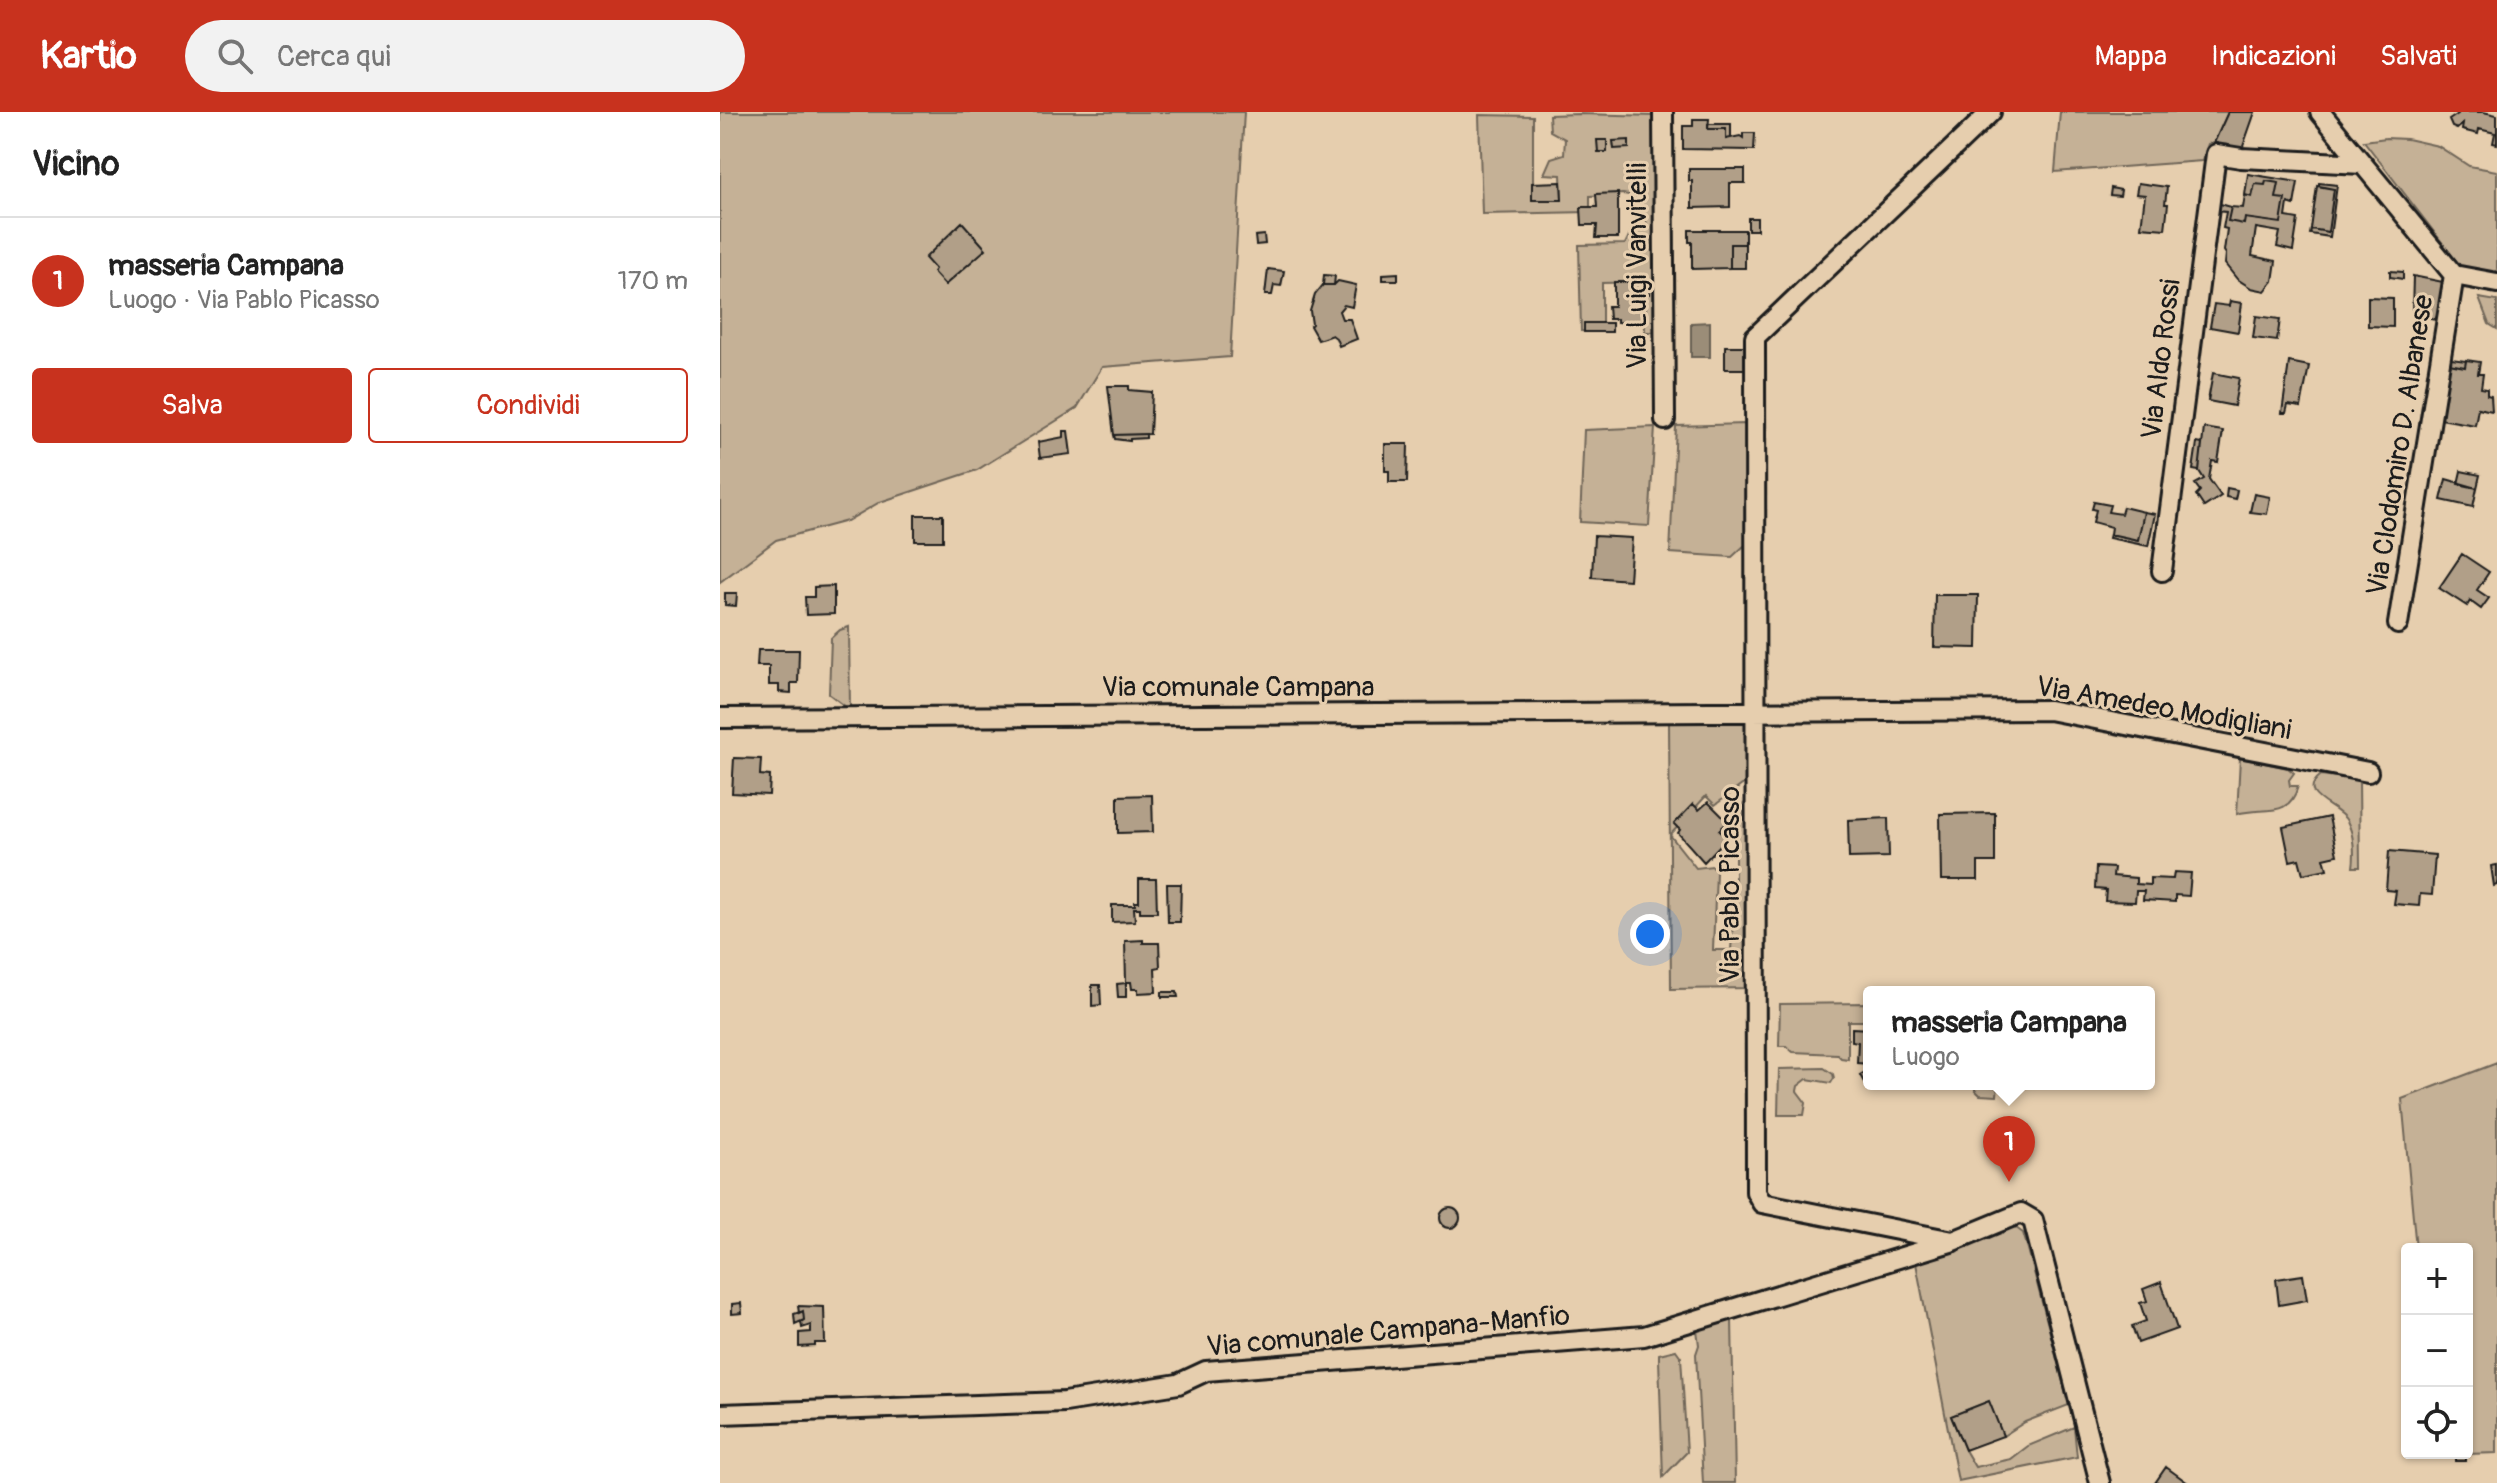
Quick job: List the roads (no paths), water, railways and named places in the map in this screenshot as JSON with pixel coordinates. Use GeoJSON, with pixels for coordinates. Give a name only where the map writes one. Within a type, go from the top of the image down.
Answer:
{"type":"FeatureCollection","features":[{"type":"Feature","properties":{"kind":"street","name":"Via Luigi Vanvitelli"},"geometry":{"type":"LineString","coordinates":[[1663,112],[1665,420]]}},
{"type":"Feature","properties":{"kind":"street","name":"Via Pablo Picasso"},"geometry":{"type":"LineString","coordinates":[[1953,1241],[1762,1203],[1756,1192],[1755,337],[1991,112]]}},
{"type":"Feature","properties":{"kind":"street"},"geometry":{"type":"LineString","coordinates":[[2320,112],[2454,275],[2497,283]]}},
{"type":"Feature","properties":{"kind":"street","name":"Via Aldo Rossi"},"geometry":{"type":"LineString","coordinates":[[2162,571],[2216,154],[2363,164]]}},
{"type":"Feature","properties":{"kind":"street","name":"Via Clodomiro D. Albanese"},"geometry":{"type":"LineString","coordinates":[[2398,624],[2454,275]]}},
{"type":"Feature","properties":{"kind":"street","name":"Via Amedeo Modigliani"},"geometry":{"type":"LineString","coordinates":[[1757,711],[2049,710],[2368,772]]}},
{"type":"Feature","properties":{"kind":"street","name":"Via comunale Campana"},"geometry":{"type":"LineString","coordinates":[[720,718],[1757,711]]}},
{"type":"Feature","properties":{"kind":"street"},"geometry":{"type":"LineString","coordinates":[[1953,1241],[2021,1213],[2033,1220],[2100,1483]]}},
{"type":"Feature","properties":{"kind":"street","name":"Via comunale Campana-Manfio"},"geometry":{"type":"LineString","coordinates":[[720,1414],[1065,1402],[1178,1384],[1206,1371],[1644,1336],[1953,1241]]}},
{"type":"Feature","properties":{"kind":"place","name":"masseria Campana"},"geometry":{"type":"Point","coordinates":[2009,1182]}}]}
